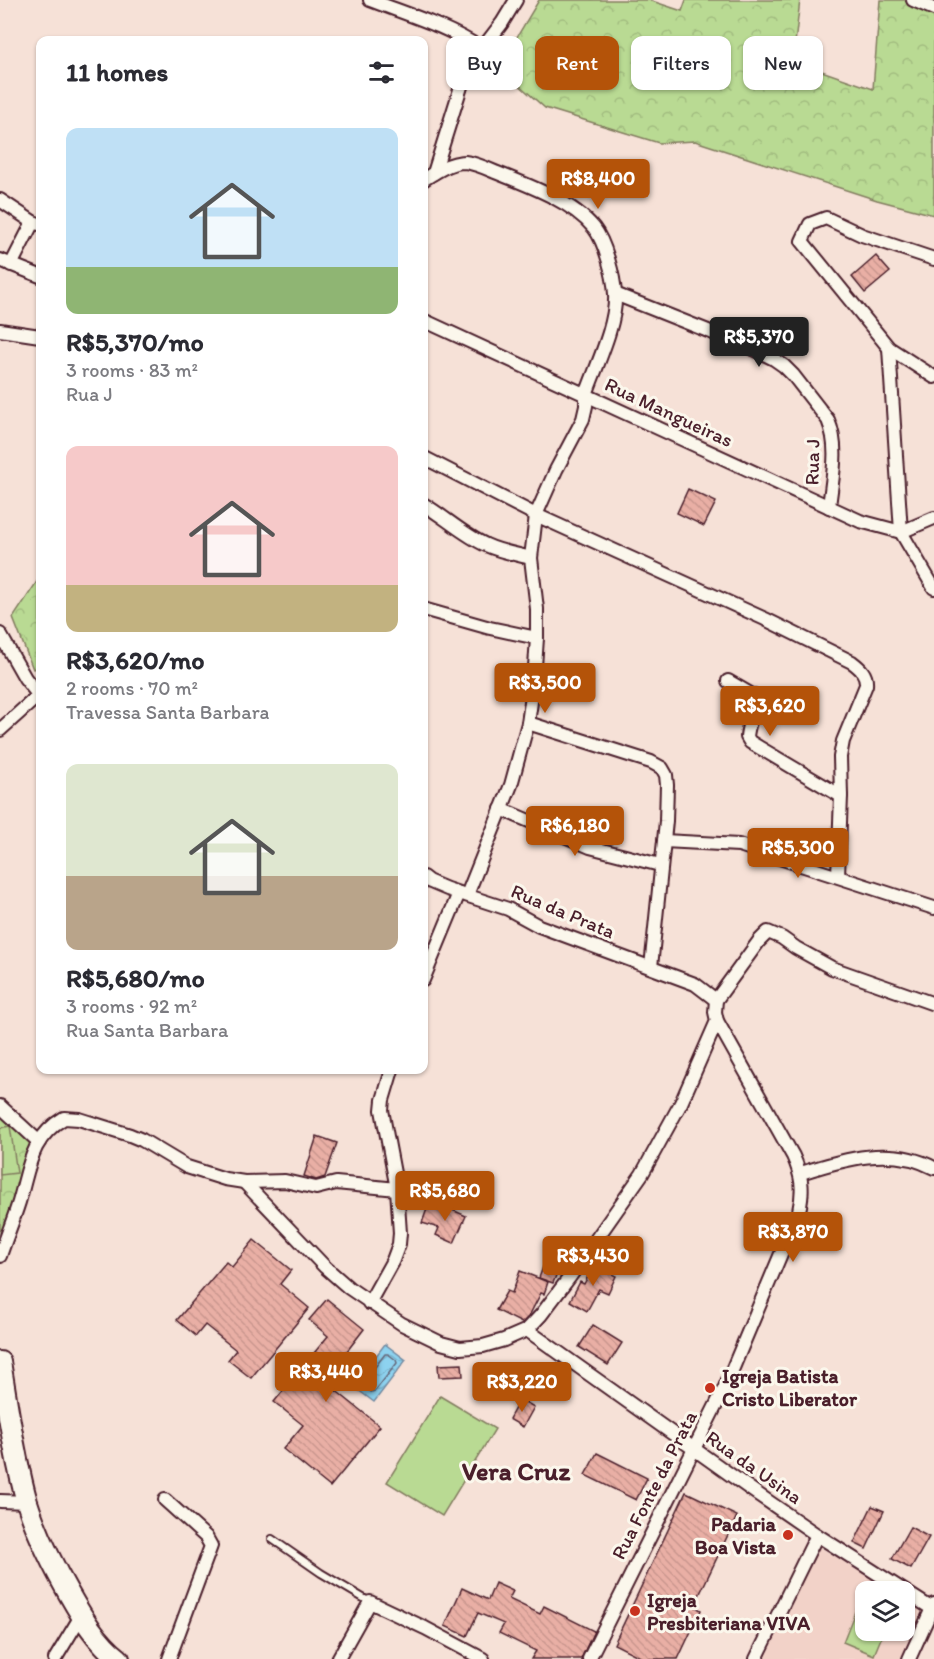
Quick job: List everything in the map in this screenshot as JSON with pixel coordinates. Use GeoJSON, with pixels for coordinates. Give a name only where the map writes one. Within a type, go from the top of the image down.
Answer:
{"type":"FeatureCollection","features":[{"type":"Feature","properties":{"kind":"main road"},"geometry":{"type":"LineString","coordinates":[[0,1362],[15,1453],[27,1502],[42,1541],[81,1616],[119,1659]]}},
{"type":"Feature","properties":{"kind":"street"},"geometry":{"type":"LineString","coordinates":[[370,0],[433,22],[461,36]]}},
{"type":"Feature","properties":{"kind":"street"},"geometry":{"type":"LineString","coordinates":[[492,36],[516,0]]}},
{"type":"Feature","properties":{"kind":"street"},"geometry":{"type":"LineString","coordinates":[[913,0],[934,9]]}},
{"type":"Feature","properties":{"kind":"street"},"geometry":{"type":"LineString","coordinates":[[434,173],[459,90]]}},
{"type":"Feature","properties":{"kind":"street"},"geometry":{"type":"LineString","coordinates":[[428,177],[453,164],[466,162],[535,188],[562,202],[584,217],[596,230],[605,250],[615,294],[614,315],[586,395],[583,419],[536,514],[531,558],[537,609],[537,638],[528,723],[511,784],[501,809],[428,968]]}},
{"type":"Feature","properties":{"kind":"street"},"geometry":{"type":"LineString","coordinates":[[0,200],[36,222]]}},
{"type":"Feature","properties":{"kind":"street"},"geometry":{"type":"LineString","coordinates":[[934,259],[862,235],[826,218],[810,224],[802,241],[890,348],[934,377]]}},
{"type":"Feature","properties":{"kind":"street"},"geometry":{"type":"LineString","coordinates":[[36,224],[5,262],[36,274]]}},
{"type":"Feature","properties":{"kind":"street","name":"Rua J"},"geometry":{"type":"LineString","coordinates":[[615,294],[756,350],[784,366],[828,420],[833,430],[835,452],[829,507]]}},
{"type":"Feature","properties":{"kind":"street","name":"Rua Mangueiras"},"geometry":{"type":"LineString","coordinates":[[428,322],[860,521],[901,532]]}},
{"type":"Feature","properties":{"kind":"street"},"geometry":{"type":"LineString","coordinates":[[0,330],[36,335]]}},
{"type":"Feature","properties":{"kind":"street"},"geometry":{"type":"LineString","coordinates":[[890,348],[901,532],[934,588]]}},
{"type":"Feature","properties":{"kind":"street"},"geometry":{"type":"LineString","coordinates":[[428,460],[536,514],[745,609],[852,662],[864,673],[867,679],[866,685],[843,741],[840,757],[838,876]]}},
{"type":"Feature","properties":{"kind":"street"},"geometry":{"type":"LineString","coordinates":[[428,507],[486,545],[531,558]]}},
{"type":"Feature","properties":{"kind":"street"},"geometry":{"type":"LineString","coordinates":[[901,532],[934,518]]}},
{"type":"Feature","properties":{"kind":"street"},"geometry":{"type":"LineString","coordinates":[[428,610],[490,628],[537,638]]}},
{"type":"Feature","properties":{"kind":"street"},"geometry":{"type":"LineString","coordinates":[[0,634],[25,678],[36,691]]}},
{"type":"Feature","properties":{"kind":"street"},"geometry":{"type":"LineString","coordinates":[[728,681],[752,695],[754,707],[747,737],[750,742],[841,796]]}},
{"type":"Feature","properties":{"kind":"street"},"geometry":{"type":"LineString","coordinates":[[0,729],[36,699]]}},
{"type":"Feature","properties":{"kind":"street"},"geometry":{"type":"LineString","coordinates":[[528,723],[651,762],[662,768],[666,775],[664,841],[651,967],[695,984],[716,1000],[768,932],[832,968],[934,1004]]}},
{"type":"Feature","properties":{"kind":"street"},"geometry":{"type":"LineString","coordinates":[[501,809],[590,847],[660,865]]}},
{"type":"Feature","properties":{"kind":"street"},"geometry":{"type":"LineString","coordinates":[[664,841],[739,845],[934,908]]}},
{"type":"Feature","properties":{"kind":"street","name":"Rua da Prata"},"geometry":{"type":"LineString","coordinates":[[428,881],[508,909],[539,926],[651,967]]}},
{"type":"Feature","properties":{"kind":"street","name":"Rua Fonte da Prata"},"geometry":{"type":"LineString","coordinates":[[589,1659],[725,1386],[799,1210],[802,1196],[801,1173],[717,1021],[716,1000]]}},
{"type":"Feature","properties":{"kind":"street"},"geometry":{"type":"LineString","coordinates":[[244,1182],[277,1218],[349,1288],[402,1324],[441,1343],[460,1348],[483,1346],[504,1340],[527,1330],[541,1315],[642,1174],[681,1102],[717,1021]]}},
{"type":"Feature","properties":{"kind":"street"},"geometry":{"type":"LineString","coordinates":[[369,1303],[393,1260],[399,1244],[397,1189],[382,1110],[391,1074]]}},
{"type":"Feature","properties":{"kind":"street"},"geometry":{"type":"LineString","coordinates":[[0,1106],[39,1142]]}},
{"type":"Feature","properties":{"kind":"street"},"geometry":{"type":"LineString","coordinates":[[0,1256],[17,1208],[29,1160],[48,1131],[64,1118],[79,1119],[142,1140],[187,1167],[244,1182],[285,1181],[316,1188],[344,1183],[397,1189]]}},
{"type":"Feature","properties":{"kind":"street"},"geometry":{"type":"LineString","coordinates":[[801,1173],[837,1162],[881,1155],[904,1158],[934,1168]]}},
{"type":"Feature","properties":{"kind":"street","name":"Rua da Usina"},"geometry":{"type":"LineString","coordinates":[[527,1330],[817,1535],[933,1608]]}},
{"type":"Feature","properties":{"kind":"street"},"geometry":{"type":"LineString","coordinates":[[165,1500],[206,1537],[211,1546],[170,1659]]}},
{"type":"Feature","properties":{"kind":"street"},"geometry":{"type":"LineString","coordinates":[[0,1501],[27,1502]]}},
{"type":"Feature","properties":{"kind":"street"},"geometry":{"type":"LineString","coordinates":[[756,1659],[817,1535]]}},
{"type":"Feature","properties":{"kind":"street"},"geometry":{"type":"LineString","coordinates":[[338,1659],[370,1602],[483,1659]]}},
{"type":"Feature","properties":{"kind":"street"},"geometry":{"type":"LineString","coordinates":[[909,1659],[933,1608]]}},
{"type":"Feature","properties":{"kind":"street"},"geometry":{"type":"LineString","coordinates":[[55,1659],[81,1616]]}},
{"type":"Feature","properties":{"kind":"lane"},"geometry":{"type":"LineString","coordinates":[[272,1539],[321,1573],[370,1602]]}},
{"type":"Feature","properties":{"kind":"shaded area"},"geometry":{"type":"Polygon","coordinates":[[[819,1547],[876,1581],[855,1581],[855,1641],[911,1641],[903,1659],[765,1659],[819,1547]]]}},
{"type":"Feature","properties":{"kind":"shaded area"},"geometry":{"type":"Polygon","coordinates":[[[915,1605],[924,1611],[915,1632],[915,1605]]]}},
{"type":"Feature","properties":{"kind":"green space"},"geometry":{"type":"Polygon","coordinates":[[[539,0],[649,0],[682,11],[686,0],[800,0],[796,36],[743,36],[743,90],[823,90],[823,72],[873,89],[880,0],[934,0],[934,215],[877,200],[695,141],[659,143],[545,108],[523,88],[523,36],[518,36],[539,0]]]}},
{"type":"Feature","properties":{"kind":"green space"},"geometry":{"type":"Polygon","coordinates":[[[36,583],[36,668],[33,669],[13,618],[36,583]]]}},
{"type":"Feature","properties":{"kind":"green space"},"geometry":{"type":"Polygon","coordinates":[[[0,1113],[31,1139],[17,1195],[0,1244],[0,1113]]]}},
{"type":"Feature","properties":{"kind":"green space"},"geometry":{"type":"Polygon","coordinates":[[[10,1126],[17,1173],[0,1175],[0,1128],[10,1126]]]}},
{"type":"Feature","properties":{"kind":"green space"},"geometry":{"type":"Polygon","coordinates":[[[440,1396],[495,1429],[442,1516],[387,1482],[440,1396]]]}},
{"type":"Feature","properties":{"kind":"green space"},"geometry":{"type":"Polygon","coordinates":[[[855,1612],[855,1641],[880,1641],[874,1655],[843,1642],[855,1612]]]}},
{"type":"Feature","properties":{"kind":"water"},"geometry":{"type":"Polygon","coordinates":[[[385,1344],[406,1360],[374,1402],[353,1386],[385,1344]]]}},
{"type":"Feature","properties":{"kind":"building"},"geometry":{"type":"Polygon","coordinates":[[[876,256],[890,272],[865,293],[852,277],[876,256]]]}},
{"type":"Feature","properties":{"kind":"building"},"geometry":{"type":"Polygon","coordinates":[[[688,489],[716,502],[704,526],[677,513],[688,489]]]}},
{"type":"Feature","properties":{"kind":"building"},"geometry":{"type":"Polygon","coordinates":[[[317,1136],[337,1143],[325,1177],[316,1180],[304,1176],[317,1136]]]}},
{"type":"Feature","properties":{"kind":"building"},"geometry":{"type":"Polygon","coordinates":[[[428,1206],[446,1212],[448,1208],[466,1216],[454,1243],[436,1235],[439,1228],[422,1223],[428,1206]]]}},
{"type":"Feature","properties":{"kind":"building"},"geometry":{"type":"Polygon","coordinates":[[[254,1240],[291,1270],[280,1284],[309,1308],[251,1378],[228,1360],[236,1350],[205,1325],[196,1336],[177,1320],[226,1262],[232,1267],[254,1240]]]}},
{"type":"Feature","properties":{"kind":"building"},"geometry":{"type":"Polygon","coordinates":[[[594,1265],[616,1276],[608,1293],[599,1289],[587,1311],[570,1301],[580,1282],[584,1284],[594,1265]]]}},
{"type":"Feature","properties":{"kind":"building"},"geometry":{"type":"Polygon","coordinates":[[[543,1267],[557,1273],[553,1283],[539,1278],[543,1267]]]}},
{"type":"Feature","properties":{"kind":"building"},"geometry":{"type":"Polygon","coordinates":[[[520,1271],[548,1282],[544,1294],[541,1293],[529,1316],[522,1323],[496,1310],[507,1291],[512,1293],[520,1271]]]}},
{"type":"Feature","properties":{"kind":"building"},"geometry":{"type":"Polygon","coordinates":[[[327,1299],[364,1329],[324,1381],[380,1426],[330,1487],[283,1449],[303,1425],[274,1402],[328,1336],[309,1320],[327,1299]]]}},
{"type":"Feature","properties":{"kind":"building"},"geometry":{"type":"Polygon","coordinates":[[[593,1325],[622,1343],[608,1365],[579,1347],[593,1325]]]}},
{"type":"Feature","properties":{"kind":"building"},"geometry":{"type":"Polygon","coordinates":[[[462,1364],[463,1376],[439,1377],[438,1365],[462,1364]]]}},
{"type":"Feature","properties":{"kind":"building"},"geometry":{"type":"Polygon","coordinates":[[[520,1399],[534,1407],[523,1427],[509,1419],[520,1399]]]}},
{"type":"Feature","properties":{"kind":"building"},"geometry":{"type":"Polygon","coordinates":[[[597,1453],[647,1478],[636,1500],[585,1475],[597,1453]]]}},
{"type":"Feature","properties":{"kind":"building"},"geometry":{"type":"Polygon","coordinates":[[[686,1492],[737,1516],[694,1606],[701,1610],[678,1659],[644,1659],[614,1644],[686,1492]]]}},
{"type":"Feature","properties":{"kind":"building"},"geometry":{"type":"Polygon","coordinates":[[[872,1506],[884,1511],[866,1549],[854,1543],[872,1506]]]}},
{"type":"Feature","properties":{"kind":"building"},"geometry":{"type":"Polygon","coordinates":[[[910,1527],[929,1537],[911,1569],[892,1559],[910,1527]]]}},
{"type":"Feature","properties":{"kind":"building"},"geometry":{"type":"Polygon","coordinates":[[[495,1583],[513,1591],[509,1599],[540,1614],[544,1606],[594,1631],[581,1659],[531,1659],[536,1651],[499,1633],[504,1624],[478,1613],[467,1636],[445,1626],[462,1588],[488,1600],[495,1583]]]}},
{"type":"Feature","properties":{"kind":"place","name":"Igreja Batista Cristo Liberator"},"geometry":{"type":"Point","coordinates":[710,1388]}},
{"type":"Feature","properties":{"kind":"place","name":"Padaria Boa Vista"},"geometry":{"type":"Point","coordinates":[788,1535]}},
{"type":"Feature","properties":{"kind":"place","name":"Igreja Presbiteriana VIVA"},"geometry":{"type":"Point","coordinates":[635,1611]}},
{"type":"Feature","properties":{"kind":"district","name":"Vera Cruz"},"geometry":{"type":"Point","coordinates":[516,1471]}}]}
